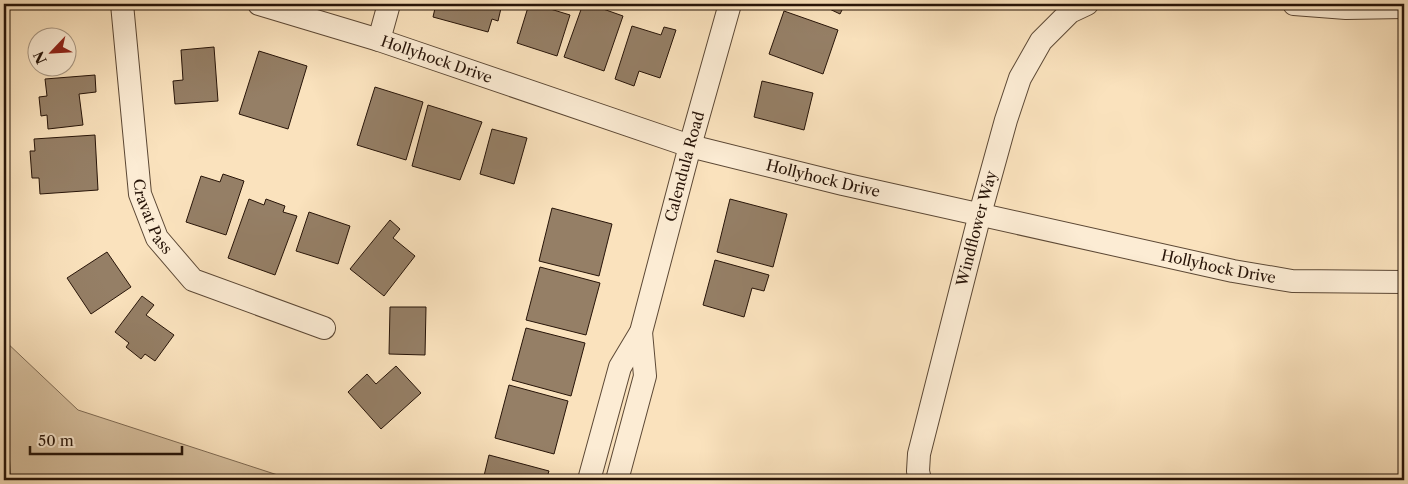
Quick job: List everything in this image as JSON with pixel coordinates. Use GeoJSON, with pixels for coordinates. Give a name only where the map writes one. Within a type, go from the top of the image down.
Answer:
{"type":"FeatureCollection","features":[{"type":"Feature","properties":{"kind":"street","name":"Cravat Pass"},"geometry":{"type":"LineString","coordinates":[[122,4],[140,194],[157,238],[193,280],[324,328]]}},
{"type":"Feature","properties":{"kind":"street","name":"Hollyhock Drive"},"geometry":{"type":"LineString","coordinates":[[259,4],[379,40],[690,146],[843,184],[1233,271],[1292,281],[1404,282]]}},
{"type":"Feature","properties":{"kind":"street"},"geometry":{"type":"LineString","coordinates":[[379,40],[389,4]]}},
{"type":"Feature","properties":{"kind":"street","name":"Calendula Road"},"geometry":{"type":"LineString","coordinates":[[589,480],[620,367],[641,332],[730,4]]}},
{"type":"Feature","properties":{"kind":"street","name":"Windflower Way"},"geometry":{"type":"LineString","coordinates":[[920,480],[918,471],[919,454],[980,214],[1006,120],[1020,78],[1041,41],[1070,12],[1086,4]]}},
{"type":"Feature","properties":{"kind":"street"},"geometry":{"type":"LineString","coordinates":[[1294,4],[1346,8],[1404,7]]}},
{"type":"Feature","properties":{"kind":"street","name":"Calendula Road"},"geometry":{"type":"LineString","coordinates":[[617,480],[645,376],[641,332]]}},
{"type":"Feature","properties":{"kind":"shaded area"},"geometry":{"type":"Polygon","coordinates":[[[4,340],[78,410],[293,480],[11,480],[4,387],[4,340]]]}},
{"type":"Feature","properties":{"kind":"building"},"geometry":{"type":"Polygon","coordinates":[[[436,4],[502,4],[498,21],[492,19],[488,32],[433,17],[436,4]]]}},
{"type":"Feature","properties":{"kind":"building"},"geometry":{"type":"Polygon","coordinates":[[[529,4],[570,15],[557,56],[517,43],[529,4]]]}},
{"type":"Feature","properties":{"kind":"building"},"geometry":{"type":"Polygon","coordinates":[[[583,4],[589,4],[623,16],[604,71],[564,57],[583,4]]]}},
{"type":"Feature","properties":{"kind":"building"},"geometry":{"type":"Polygon","coordinates":[[[819,4],[845,4],[840,14],[819,4]]]}},
{"type":"Feature","properties":{"kind":"building"},"geometry":{"type":"Polygon","coordinates":[[[784,11],[838,30],[823,74],[769,54],[784,11]]]}},
{"type":"Feature","properties":{"kind":"building"},"geometry":{"type":"Polygon","coordinates":[[[632,26],[661,35],[664,27],[676,30],[660,78],[639,71],[634,86],[615,79],[632,26]]]}},
{"type":"Feature","properties":{"kind":"building"},"geometry":{"type":"Polygon","coordinates":[[[214,47],[218,101],[175,104],[173,81],[183,80],[181,50],[214,47]]]}},
{"type":"Feature","properties":{"kind":"building"},"geometry":{"type":"Polygon","coordinates":[[[259,51],[307,66],[288,129],[239,114],[259,51]]]}},
{"type":"Feature","properties":{"kind":"building"},"geometry":{"type":"Polygon","coordinates":[[[95,75],[96,92],[79,94],[83,125],[48,129],[47,115],[41,116],[39,97],[47,96],[45,79],[78,78],[78,76],[95,75]]]}},
{"type":"Feature","properties":{"kind":"building"},"geometry":{"type":"Polygon","coordinates":[[[762,81],[813,93],[804,130],[754,117],[762,81]]]}},
{"type":"Feature","properties":{"kind":"building"},"geometry":{"type":"Polygon","coordinates":[[[375,87],[423,102],[406,160],[357,145],[375,87]]]}},
{"type":"Feature","properties":{"kind":"building"},"geometry":{"type":"Polygon","coordinates":[[[428,105],[482,122],[460,180],[412,166],[428,105]]]}},
{"type":"Feature","properties":{"kind":"building"},"geometry":{"type":"Polygon","coordinates":[[[492,129],[527,138],[514,184],[480,174],[492,129]]]}},
{"type":"Feature","properties":{"kind":"building"},"geometry":{"type":"Polygon","coordinates":[[[95,135],[98,190],[40,194],[39,178],[32,178],[30,151],[35,151],[34,139],[95,135]]]}},
{"type":"Feature","properties":{"kind":"building"},"geometry":{"type":"Polygon","coordinates":[[[223,174],[244,181],[226,235],[186,222],[201,176],[220,182],[223,174]]]}},
{"type":"Feature","properties":{"kind":"building"},"geometry":{"type":"Polygon","coordinates":[[[249,199],[264,205],[266,199],[285,206],[283,212],[297,216],[275,275],[228,258],[249,199]]]}},
{"type":"Feature","properties":{"kind":"building"},"geometry":{"type":"Polygon","coordinates":[[[730,199],[787,214],[773,267],[717,252],[730,199]]]}},
{"type":"Feature","properties":{"kind":"building"},"geometry":{"type":"Polygon","coordinates":[[[552,208],[612,224],[599,276],[539,261],[552,208]]]}},
{"type":"Feature","properties":{"kind":"building"},"geometry":{"type":"Polygon","coordinates":[[[309,212],[350,226],[338,264],[296,251],[309,212]]]}},
{"type":"Feature","properties":{"kind":"building"},"geometry":{"type":"Polygon","coordinates":[[[390,220],[400,229],[393,238],[415,256],[384,296],[350,269],[390,220]]]}},
{"type":"Feature","properties":{"kind":"building"},"geometry":{"type":"Polygon","coordinates":[[[107,252],[131,287],[91,314],[67,278],[107,252]]]}},
{"type":"Feature","properties":{"kind":"building"},"geometry":{"type":"Polygon","coordinates":[[[715,260],[769,275],[764,291],[752,288],[744,317],[703,305],[715,260]]]}},
{"type":"Feature","properties":{"kind":"building"},"geometry":{"type":"Polygon","coordinates":[[[540,267],[600,283],[586,335],[526,320],[540,267]]]}},
{"type":"Feature","properties":{"kind":"building"},"geometry":{"type":"Polygon","coordinates":[[[142,296],[154,305],[146,315],[174,335],[155,361],[145,354],[141,359],[126,347],[129,343],[115,332],[142,296]]]}},
{"type":"Feature","properties":{"kind":"building"},"geometry":{"type":"Polygon","coordinates":[[[390,307],[426,307],[425,355],[389,354],[390,307]]]}},
{"type":"Feature","properties":{"kind":"building"},"geometry":{"type":"Polygon","coordinates":[[[526,328],[585,343],[571,396],[512,380],[526,328]]]}},
{"type":"Feature","properties":{"kind":"building"},"geometry":{"type":"Polygon","coordinates":[[[396,366],[421,393],[381,429],[348,392],[367,374],[376,384],[396,366]]]}},
{"type":"Feature","properties":{"kind":"building"},"geometry":{"type":"Polygon","coordinates":[[[509,385],[568,401],[554,454],[495,438],[509,385]]]}},
{"type":"Feature","properties":{"kind":"building"},"geometry":{"type":"Polygon","coordinates":[[[489,455],[549,471],[546,480],[483,480],[489,455]]]}}]}
